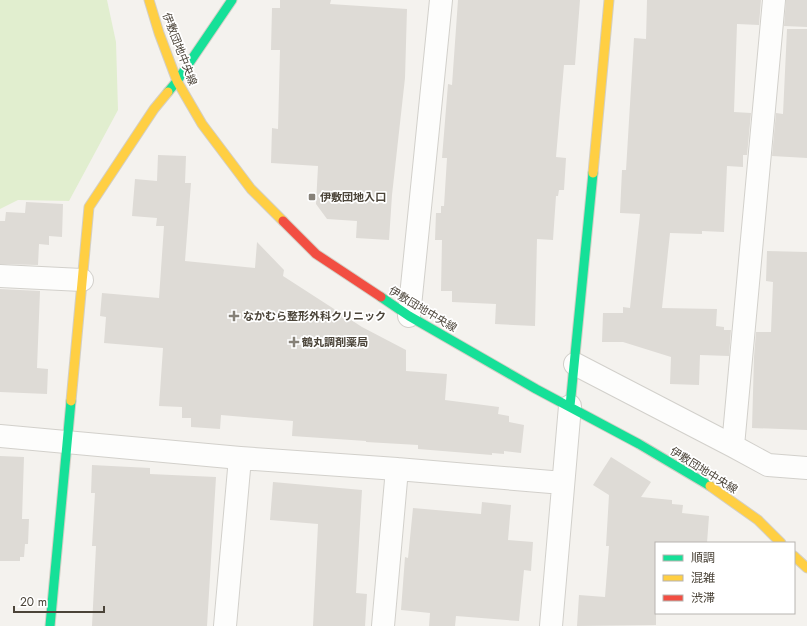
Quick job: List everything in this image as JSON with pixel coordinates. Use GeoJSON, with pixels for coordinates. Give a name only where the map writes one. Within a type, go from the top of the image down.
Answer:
{"type":"FeatureCollection","features":[{"type":"Feature","properties":{"kind":"street","name":"伊敷団地中央線"},"geometry":{"type":"LineString","coordinates":[[149,0],[159,34],[177,81],[202,124],[251,189],[316,254],[409,316],[711,487],[758,520],[780,542]]}},
{"type":"Feature","properties":{"kind":"street"},"geometry":{"type":"LineString","coordinates":[[50,626],[89,207],[154,109],[177,81],[232,0]]}},
{"type":"Feature","properties":{"kind":"street"},"geometry":{"type":"LineString","coordinates":[[409,316],[441,0]]}},
{"type":"Feature","properties":{"kind":"street"},"geometry":{"type":"LineString","coordinates":[[551,626],[570,406],[609,0]]}},
{"type":"Feature","properties":{"kind":"street"},"geometry":{"type":"LineString","coordinates":[[733,446],[774,0]]}},
{"type":"Feature","properties":{"kind":"street"},"geometry":{"type":"LineString","coordinates":[[0,276],[82,280]]}},
{"type":"Feature","properties":{"kind":"street"},"geometry":{"type":"LineString","coordinates":[[575,364],[768,465],[807,468]]}},
{"type":"Feature","properties":{"kind":"street"},"geometry":{"type":"LineString","coordinates":[[0,436],[68,441],[240,458],[563,483]]}},
{"type":"Feature","properties":{"kind":"street"},"geometry":{"type":"LineString","coordinates":[[225,626],[240,458]]}},
{"type":"Feature","properties":{"kind":"street"},"geometry":{"type":"LineString","coordinates":[[383,626],[397,469]]}},
{"type":"Feature","properties":{"kind":"street"},"geometry":{"type":"LineString","coordinates":[[795,557],[807,568]]}},
{"type":"Feature","properties":{"kind":"green space"},"geometry":{"type":"Polygon","coordinates":[[[0,0],[107,0],[116,42],[118,110],[69,201],[18,200],[0,209],[0,0]]]}},
{"type":"Feature","properties":{"kind":"building"},"geometry":{"type":"Polygon","coordinates":[[[280,0],[331,0],[330,4],[407,9],[405,78],[392,195],[389,240],[356,238],[357,221],[327,219],[316,204],[318,166],[271,163],[272,128],[278,129],[280,50],[271,50],[272,8],[280,8],[280,0]]]}},
{"type":"Feature","properties":{"kind":"building"},"geometry":{"type":"Polygon","coordinates":[[[458,0],[580,0],[575,65],[564,65],[556,157],[566,158],[564,190],[559,190],[558,196],[556,196],[553,240],[537,239],[535,326],[495,324],[496,304],[452,302],[452,291],[441,291],[442,240],[435,240],[436,213],[441,213],[441,206],[444,206],[447,158],[442,158],[448,84],[452,85],[458,0]]]}},
{"type":"Feature","properties":{"kind":"building"},"geometry":{"type":"Polygon","coordinates":[[[647,0],[761,0],[759,25],[737,24],[734,112],[751,113],[747,155],[743,155],[743,167],[727,166],[724,232],[702,231],[702,234],[670,233],[662,308],[717,309],[716,326],[724,327],[724,330],[731,330],[729,356],[700,355],[699,385],[670,384],[671,357],[623,342],[602,342],[603,313],[623,313],[623,307],[630,308],[640,214],[620,213],[622,170],[626,170],[634,38],[646,39],[647,0]]]}},
{"type":"Feature","properties":{"kind":"building"},"geometry":{"type":"Polygon","coordinates":[[[786,0],[807,0],[807,27],[784,26],[786,0]]]}},
{"type":"Feature","properties":{"kind":"building"},"geometry":{"type":"Polygon","coordinates":[[[787,29],[807,29],[807,158],[772,156],[776,113],[783,114],[787,29]]]}},
{"type":"Feature","properties":{"kind":"building"},"geometry":{"type":"Polygon","coordinates":[[[158,155],[186,156],[185,183],[191,183],[185,261],[255,268],[257,242],[284,270],[283,276],[362,327],[406,350],[406,371],[447,374],[445,400],[499,407],[498,414],[509,416],[509,422],[524,425],[521,453],[504,451],[504,454],[492,453],[492,455],[418,449],[418,445],[292,436],[293,421],[221,415],[220,429],[191,427],[191,418],[182,418],[182,407],[159,406],[163,348],[104,343],[106,317],[100,316],[102,293],[159,298],[164,226],[156,226],[157,218],[132,216],[135,179],[157,181],[158,155]]]}},
{"type":"Feature","properties":{"kind":"building"},"geometry":{"type":"Polygon","coordinates":[[[26,202],[63,204],[62,237],[49,236],[49,245],[39,244],[38,265],[0,264],[0,221],[5,221],[6,212],[25,213],[26,202]]]}},
{"type":"Feature","properties":{"kind":"building"},"geometry":{"type":"Polygon","coordinates":[[[767,251],[807,252],[807,430],[752,428],[756,332],[771,332],[773,282],[766,281],[767,251]]]}},
{"type":"Feature","properties":{"kind":"building"},"geometry":{"type":"Polygon","coordinates":[[[0,289],[40,291],[37,368],[48,369],[47,394],[0,392],[0,289]]]}},
{"type":"Feature","properties":{"kind":"building"},"geometry":{"type":"Polygon","coordinates":[[[0,456],[24,457],[22,519],[29,519],[28,544],[25,544],[24,557],[20,557],[20,561],[0,561],[0,456]]]}},
{"type":"Feature","properties":{"kind":"building"},"geometry":{"type":"Polygon","coordinates":[[[611,457],[651,482],[641,497],[672,500],[672,504],[683,505],[682,513],[709,516],[707,542],[655,542],[656,625],[577,626],[579,595],[605,597],[609,546],[606,546],[609,495],[593,485],[611,457]]]}},
{"type":"Feature","properties":{"kind":"building"},"geometry":{"type":"Polygon","coordinates":[[[92,465],[150,468],[150,474],[216,477],[207,626],[92,626],[96,546],[92,546],[95,493],[91,493],[92,465]]]}},
{"type":"Feature","properties":{"kind":"building"},"geometry":{"type":"Polygon","coordinates":[[[273,482],[362,490],[356,593],[367,594],[365,626],[313,626],[318,524],[270,520],[273,482]]]}},
{"type":"Feature","properties":{"kind":"building"},"geometry":{"type":"Polygon","coordinates":[[[482,502],[511,505],[508,540],[533,542],[531,571],[524,570],[519,621],[456,616],[455,626],[429,626],[430,613],[401,610],[405,557],[408,558],[413,508],[481,514],[482,502]]]}},
{"type":"Feature","properties":{"kind":"traffic: fast"},"geometry":{"type":"LineString","coordinates":[[168,92],[232,0]]}},
{"type":"Feature","properties":{"kind":"traffic: fast"},"geometry":{"type":"LineString","coordinates":[[570,406],[593,173]]}},
{"type":"Feature","properties":{"kind":"traffic: fast"},"geometry":{"type":"LineString","coordinates":[[381,297],[409,316],[536,389],[639,444],[710,486]]}},
{"type":"Feature","properties":{"kind":"traffic: fast"},"geometry":{"type":"LineString","coordinates":[[50,626],[71,401]]}},
{"type":"Feature","properties":{"kind":"traffic: slow"},"geometry":{"type":"LineString","coordinates":[[149,0],[159,33],[177,81],[202,124],[251,189],[283,221]]}},
{"type":"Feature","properties":{"kind":"traffic: slow"},"geometry":{"type":"LineString","coordinates":[[593,173],[609,0]]}},
{"type":"Feature","properties":{"kind":"traffic: slow"},"geometry":{"type":"LineString","coordinates":[[71,401],[89,207],[154,109],[168,92]]}},
{"type":"Feature","properties":{"kind":"traffic: slow"},"geometry":{"type":"LineString","coordinates":[[710,486],[758,520],[780,542]]}},
{"type":"Feature","properties":{"kind":"traffic: slow"},"geometry":{"type":"LineString","coordinates":[[795,557],[807,568]]}},
{"type":"Feature","properties":{"kind":"traffic: jam"},"geometry":{"type":"LineString","coordinates":[[283,221],[316,254],[381,297]]}},
{"type":"Feature","properties":{"kind":"place","name":"伊敷団地入口"},"geometry":{"type":"Point","coordinates":[312,197]}},
{"type":"Feature","properties":{"kind":"place","name":"なかむら整形外科クリニック"},"geometry":{"type":"Point","coordinates":[234,316]}},
{"type":"Feature","properties":{"kind":"place","name":"鶴丸調剤薬局"},"geometry":{"type":"Point","coordinates":[294,342]}}]}
